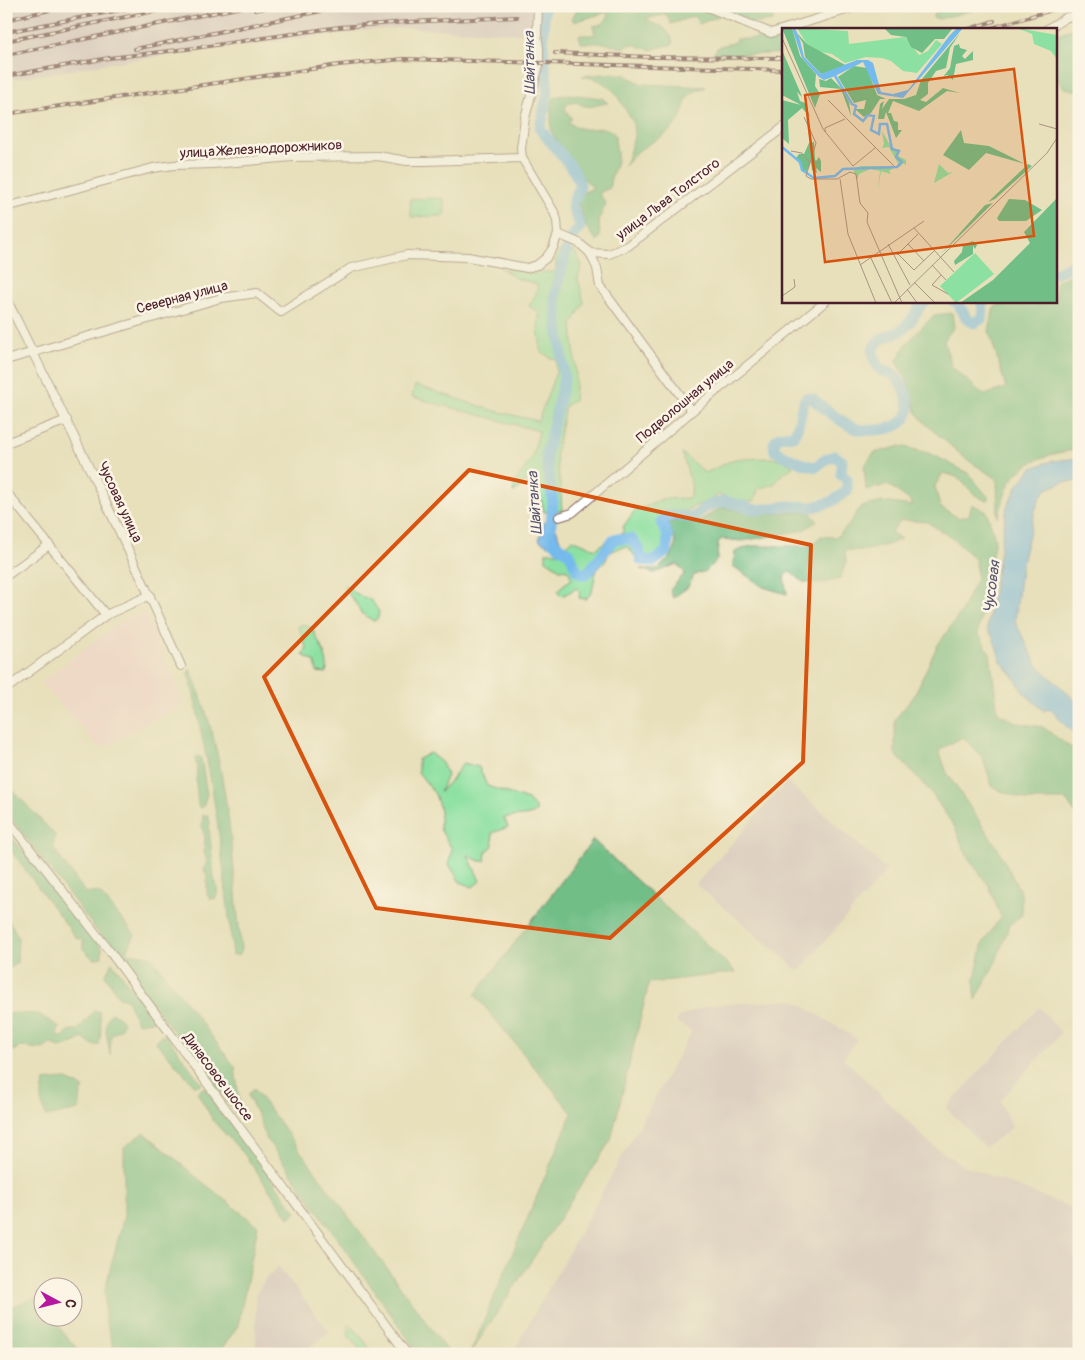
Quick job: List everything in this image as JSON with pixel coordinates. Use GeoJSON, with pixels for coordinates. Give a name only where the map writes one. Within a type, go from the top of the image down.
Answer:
{"type":"FeatureCollection","features":[{"type":"Feature","properties":{"kind":"street"},"geometry":{"type":"LineString","coordinates":[[538,6],[539,65],[524,123],[521,148],[522,158],[554,212],[558,234],[571,239],[590,253],[597,268],[600,286],[692,411]]}},
{"type":"Feature","properties":{"kind":"street"},"geometry":{"type":"LineString","coordinates":[[705,6],[771,33],[782,30]]}},
{"type":"Feature","properties":{"kind":"street"},"geometry":{"type":"LineString","coordinates":[[787,28],[859,6]]}},
{"type":"Feature","properties":{"kind":"street"},"geometry":{"type":"LineString","coordinates":[[1049,28],[1067,17],[1079,15]]}},
{"type":"Feature","properties":{"kind":"street","name":"улица Льва Толстого"},"geometry":{"type":"LineString","coordinates":[[590,253],[609,254],[628,246],[782,129]]}},
{"type":"Feature","properties":{"kind":"street","name":"улица Железнодорожников"},"geometry":{"type":"LineString","coordinates":[[6,207],[154,168],[174,165],[316,156],[378,156],[416,161],[522,158]]}},
{"type":"Feature","properties":{"kind":"street","name":"Северная улица"},"geometry":{"type":"LineString","coordinates":[[6,360],[221,298],[258,293],[281,312],[351,268],[407,255],[468,257],[527,268],[537,265],[546,258],[553,248],[558,234]]}},
{"type":"Feature","properties":{"kind":"street","name":"Чусовая улица"},"geometry":{"type":"LineString","coordinates":[[6,298],[67,420],[150,595],[181,666]]}},
{"type":"Feature","properties":{"kind":"street","name":"Подволошная улица"},"geometry":{"type":"LineString","coordinates":[[559,517],[572,513],[825,302]]}},
{"type":"Feature","properties":{"kind":"street"},"geometry":{"type":"LineString","coordinates":[[6,444],[67,420]]}},
{"type":"Feature","properties":{"kind":"street"},"geometry":{"type":"LineString","coordinates":[[6,492],[106,615]]}},
{"type":"Feature","properties":{"kind":"street"},"geometry":{"type":"LineString","coordinates":[[6,576],[49,545]]}},
{"type":"Feature","properties":{"kind":"street"},"geometry":{"type":"LineString","coordinates":[[6,689],[106,615],[150,595]]}},
{"type":"Feature","properties":{"kind":"street","name":"Динасовое шоссе"},"geometry":{"type":"LineString","coordinates":[[6,818],[111,954],[407,1354]]}},
{"type":"Feature","properties":{"kind":"highlighted area"},"geometry":{"type":"Polygon","coordinates":[[[469,470],[811,545],[803,762],[610,938],[376,908],[264,677],[469,470]]]}},
{"type":"Feature","properties":{"kind":"shaded area"},"geometry":{"type":"Polygon","coordinates":[[[6,6],[534,6],[532,34],[407,28],[367,30],[118,62],[6,80],[6,6]]]}},
{"type":"Feature","properties":{"kind":"shaded area"},"geometry":{"type":"Polygon","coordinates":[[[144,611],[184,704],[101,749],[41,683],[119,622],[144,611]]]}},
{"type":"Feature","properties":{"kind":"shaded area"},"geometry":{"type":"Polygon","coordinates":[[[787,781],[887,870],[799,971],[696,884],[787,781]]]}},
{"type":"Feature","properties":{"kind":"shaded area"},"geometry":{"type":"Polygon","coordinates":[[[794,1000],[857,1039],[843,1058],[932,1145],[960,1164],[1079,1211],[1079,1354],[512,1354],[692,1031],[676,1022],[679,1017],[709,1005],[794,1000]]]}},
{"type":"Feature","properties":{"kind":"shaded area"},"geometry":{"type":"Polygon","coordinates":[[[1039,1007],[1061,1033],[1000,1101],[1012,1128],[985,1147],[946,1108],[1039,1007]]]}},
{"type":"Feature","properties":{"kind":"shaded area"},"geometry":{"type":"Polygon","coordinates":[[[278,1266],[329,1332],[301,1354],[256,1354],[256,1294],[266,1278],[278,1266]]]}},
{"type":"Feature","properties":{"kind":"green space"},"geometry":{"type":"Polygon","coordinates":[[[579,6],[705,6],[724,14],[699,24],[694,16],[671,24],[666,14],[646,19],[662,26],[671,36],[673,44],[650,50],[632,44],[623,48],[604,43],[581,43],[579,35],[595,35],[593,26],[603,24],[608,17],[607,12],[574,22],[572,18],[579,6]]]}},
{"type":"Feature","properties":{"kind":"green space"},"geometry":{"type":"Polygon","coordinates":[[[716,6],[773,6],[773,21],[748,24],[716,6]]]}},
{"type":"Feature","properties":{"kind":"green space"},"geometry":{"type":"Polygon","coordinates":[[[956,6],[990,6],[939,19],[932,17],[936,12],[956,6]]]}},
{"type":"Feature","properties":{"kind":"green space"},"geometry":{"type":"Polygon","coordinates":[[[1079,27],[1079,91],[1064,88],[1058,80],[1058,33],[1079,27]]]}},
{"type":"Feature","properties":{"kind":"green space"},"geometry":{"type":"Polygon","coordinates":[[[782,36],[782,53],[712,55],[719,46],[733,43],[736,39],[768,39],[782,36]]]}},
{"type":"Feature","properties":{"kind":"green space"},"geometry":{"type":"Polygon","coordinates":[[[613,73],[625,75],[642,84],[706,87],[697,90],[687,99],[682,115],[674,127],[639,151],[625,166],[634,137],[633,122],[614,91],[599,80],[582,76],[613,73]]]}},
{"type":"Feature","properties":{"kind":"green space"},"geometry":{"type":"Polygon","coordinates":[[[569,94],[602,98],[608,103],[588,107],[577,102],[567,104],[565,109],[572,119],[568,122],[584,129],[605,129],[615,135],[617,160],[610,188],[599,193],[606,204],[599,219],[600,237],[597,241],[587,228],[578,203],[580,194],[593,188],[567,158],[551,131],[553,100],[555,97],[569,94]]]}},
{"type":"Feature","properties":{"kind":"green space"},"geometry":{"type":"Polygon","coordinates":[[[444,198],[445,216],[411,217],[410,199],[444,198]]]}},
{"type":"Feature","properties":{"kind":"green space"},"geometry":{"type":"Polygon","coordinates":[[[563,247],[575,252],[582,265],[578,278],[584,303],[572,324],[576,375],[574,400],[565,406],[556,454],[562,511],[544,512],[538,486],[532,477],[513,493],[515,482],[532,458],[539,431],[412,397],[415,385],[492,410],[538,421],[556,372],[556,359],[540,351],[538,333],[539,312],[529,306],[537,292],[537,284],[516,278],[501,268],[535,274],[556,272],[556,257],[563,247]]]}},
{"type":"Feature","properties":{"kind":"green space"},"geometry":{"type":"Polygon","coordinates":[[[1079,271],[1079,450],[1048,456],[1029,464],[1020,471],[1008,487],[998,518],[997,479],[966,459],[930,428],[917,414],[907,380],[896,362],[907,343],[934,315],[952,313],[954,327],[944,341],[952,367],[984,395],[1006,388],[989,331],[994,307],[1008,302],[1058,302],[1058,281],[1079,271]]]}},
{"type":"Feature","properties":{"kind":"green space"},"geometry":{"type":"Polygon","coordinates":[[[901,446],[932,454],[968,473],[989,498],[986,501],[975,495],[957,477],[943,473],[935,486],[940,507],[959,518],[969,515],[972,504],[987,512],[995,539],[978,633],[990,654],[998,713],[1018,723],[1043,727],[1067,745],[1079,751],[1079,819],[1066,800],[1026,800],[993,788],[982,757],[963,737],[939,750],[947,773],[997,847],[1021,893],[1022,915],[1010,924],[996,961],[976,1000],[974,982],[983,943],[1001,917],[989,886],[967,856],[955,828],[930,791],[895,754],[895,719],[914,696],[937,646],[961,612],[977,578],[975,559],[952,538],[927,522],[901,520],[891,532],[901,539],[874,549],[845,550],[846,563],[840,579],[820,584],[803,582],[790,571],[784,577],[787,594],[763,587],[733,566],[735,552],[750,546],[810,546],[821,536],[836,537],[848,526],[860,507],[883,502],[913,506],[909,500],[888,485],[866,490],[864,466],[874,453],[901,446]]]}},
{"type":"Feature","properties":{"kind":"green space"},"geometry":{"type":"Polygon","coordinates":[[[682,453],[705,473],[735,459],[772,458],[783,460],[793,467],[774,484],[758,489],[755,500],[741,502],[719,494],[709,502],[697,505],[668,519],[665,523],[671,537],[671,547],[666,557],[657,563],[646,564],[637,559],[628,547],[619,548],[609,553],[605,562],[596,571],[592,592],[586,599],[579,598],[580,593],[577,588],[562,596],[558,592],[563,585],[572,579],[568,570],[560,569],[546,560],[546,552],[563,552],[571,540],[596,549],[611,537],[623,533],[623,527],[636,509],[661,499],[689,498],[692,487],[682,453]]]}},
{"type":"Feature","properties":{"kind":"green space"},"geometry":{"type":"Polygon","coordinates":[[[723,507],[754,514],[810,512],[817,521],[804,530],[742,541],[721,539],[718,543],[717,560],[706,571],[694,575],[688,587],[673,598],[670,590],[685,573],[677,564],[655,573],[640,569],[658,569],[673,553],[675,548],[674,538],[667,523],[681,520],[697,522],[723,507]]]}},
{"type":"Feature","properties":{"kind":"green space"},"geometry":{"type":"Polygon","coordinates":[[[346,585],[355,593],[372,601],[379,612],[378,618],[374,621],[361,613],[343,587],[346,585]]]}},
{"type":"Feature","properties":{"kind":"green space"},"geometry":{"type":"Polygon","coordinates":[[[304,624],[312,628],[323,650],[327,662],[326,673],[317,672],[315,662],[303,655],[307,649],[298,626],[304,624]]]}},
{"type":"Feature","properties":{"kind":"green space"},"geometry":{"type":"Polygon","coordinates":[[[190,669],[203,702],[221,771],[235,878],[241,949],[239,955],[233,955],[217,818],[208,764],[188,674],[190,669]]]}},
{"type":"Feature","properties":{"kind":"green space"},"geometry":{"type":"Polygon","coordinates":[[[430,753],[442,763],[447,775],[440,792],[463,763],[479,767],[487,786],[528,800],[536,809],[536,812],[529,815],[504,818],[508,827],[492,833],[493,846],[486,852],[485,861],[479,861],[468,855],[480,881],[473,887],[460,882],[449,864],[452,849],[440,829],[440,809],[435,794],[418,772],[418,759],[430,753]]]}},
{"type":"Feature","properties":{"kind":"green space"},"geometry":{"type":"Polygon","coordinates":[[[199,756],[201,758],[207,794],[203,807],[200,808],[198,806],[195,758],[199,756]]]}},
{"type":"Feature","properties":{"kind":"green space"},"geometry":{"type":"Polygon","coordinates":[[[6,783],[55,835],[53,848],[85,892],[100,893],[135,935],[126,953],[151,956],[235,1067],[242,1121],[6,812],[6,783]]]}},
{"type":"Feature","properties":{"kind":"green space"},"geometry":{"type":"Polygon","coordinates":[[[203,815],[208,815],[210,822],[214,878],[218,889],[216,898],[210,899],[207,894],[207,876],[204,869],[207,860],[204,852],[203,815]]]}},
{"type":"Feature","properties":{"kind":"green space"},"geometry":{"type":"Polygon","coordinates":[[[6,830],[102,948],[102,957],[93,959],[83,949],[83,940],[76,938],[6,844],[6,830]]]}},
{"type":"Feature","properties":{"kind":"green space"},"geometry":{"type":"Polygon","coordinates":[[[593,840],[736,972],[649,983],[611,1140],[470,1354],[572,1113],[475,995],[593,840]]]}},
{"type":"Feature","properties":{"kind":"green space"},"geometry":{"type":"Polygon","coordinates":[[[6,914],[18,937],[17,963],[6,972],[6,914]]]}},
{"type":"Feature","properties":{"kind":"green space"},"geometry":{"type":"Polygon","coordinates":[[[112,962],[154,1021],[137,1023],[127,999],[119,997],[105,975],[112,962]]]}},
{"type":"Feature","properties":{"kind":"green space"},"geometry":{"type":"Polygon","coordinates":[[[95,1010],[100,1012],[101,1032],[99,1045],[90,1044],[83,1038],[68,1046],[59,1048],[52,1043],[43,1049],[20,1047],[6,1055],[7,1013],[39,1014],[59,1027],[57,1036],[63,1037],[69,1030],[78,1030],[95,1010]]]}},
{"type":"Feature","properties":{"kind":"green space"},"geometry":{"type":"Polygon","coordinates":[[[111,1013],[117,1015],[123,1022],[121,1029],[111,1035],[110,1055],[106,1022],[111,1013]]]}},
{"type":"Feature","properties":{"kind":"green space"},"geometry":{"type":"Polygon","coordinates":[[[166,1035],[202,1084],[195,1086],[155,1041],[160,1036],[166,1035]]]}},
{"type":"Feature","properties":{"kind":"green space"},"geometry":{"type":"Polygon","coordinates":[[[65,1079],[84,1088],[81,1094],[79,1110],[46,1117],[41,1101],[44,1081],[65,1079]]]}},
{"type":"Feature","properties":{"kind":"green space"},"geometry":{"type":"Polygon","coordinates":[[[204,1087],[296,1212],[289,1218],[244,1154],[214,1122],[197,1092],[204,1087]]]}},
{"type":"Feature","properties":{"kind":"green space"},"geometry":{"type":"Polygon","coordinates":[[[254,1088],[450,1354],[419,1354],[266,1138],[248,1095],[254,1088]]]}},
{"type":"Feature","properties":{"kind":"green space"},"geometry":{"type":"Polygon","coordinates":[[[144,1132],[195,1176],[258,1226],[238,1326],[218,1354],[115,1354],[105,1317],[105,1289],[124,1216],[124,1147],[144,1132]]]}},
{"type":"Feature","properties":{"kind":"green space"},"geometry":{"type":"Polygon","coordinates":[[[32,1299],[32,1328],[60,1328],[81,1354],[6,1354],[6,1309],[32,1299]]]}},
{"type":"Feature","properties":{"kind":"green space"},"geometry":{"type":"Polygon","coordinates":[[[349,1325],[356,1330],[374,1354],[363,1354],[348,1335],[349,1325]]]}},
{"type":"Feature","properties":{"kind":"water"},"geometry":{"type":"Polygon","coordinates":[[[1079,458],[1079,481],[1063,482],[1047,489],[1040,497],[1021,567],[1015,622],[1037,665],[1079,704],[1079,739],[1049,708],[1044,711],[1024,693],[1001,661],[993,637],[987,629],[1007,507],[1018,485],[1032,468],[1052,461],[1079,458]]]}},
{"type":"Feature","properties":{"kind":"water"},"geometry":{"type":"Polygon","coordinates":[[[549,518],[554,518],[553,524],[566,551],[547,541],[548,545],[539,540],[544,523],[549,518]]]}},
{"type":"Feature","properties":{"kind":"waterway","name":"Шайтанка"},"geometry":{"type":"LineString","coordinates":[[544,6],[543,47],[548,92],[540,129],[573,169],[580,185],[573,205],[580,227],[573,236],[566,252],[555,296],[564,379],[546,456],[553,502],[550,534],[552,541],[570,554],[577,571],[584,575],[590,570],[614,539],[631,539],[639,549],[641,560],[654,561],[667,551],[668,536],[661,522],[669,515],[693,517],[706,507],[724,501],[757,510],[787,506],[814,507],[831,502],[847,491],[847,479],[841,475],[842,461],[835,456],[826,459],[816,467],[811,466],[795,461],[775,451],[774,443],[778,438],[793,436],[806,398],[813,399],[845,423],[860,430],[885,429],[900,423],[909,410],[907,397],[896,377],[882,371],[878,367],[873,350],[880,340],[904,328],[923,302]]}},
{"type":"Feature","properties":{"kind":"waterway","name":"Шайтанка"},"geometry":{"type":"LineString","coordinates":[[1058,272],[1079,261]]}},
{"type":"Feature","properties":{"kind":"waterway","name":"Шайтанка"},"geometry":{"type":"LineString","coordinates":[[956,302],[958,303],[967,319],[974,323],[981,319],[983,302]]}},
{"type":"Feature","properties":{"kind":"railway"},"geometry":{"type":"LineString","coordinates":[[6,20],[67,6]]}},
{"type":"Feature","properties":{"kind":"railway"},"geometry":{"type":"LineString","coordinates":[[6,32],[141,6]]}},
{"type":"Feature","properties":{"kind":"railway"},"geometry":{"type":"LineString","coordinates":[[6,41],[180,6]]}},
{"type":"Feature","properties":{"kind":"railway"},"geometry":{"type":"LineString","coordinates":[[6,55],[247,6]]}},
{"type":"Feature","properties":{"kind":"railway"},"geometry":{"type":"LineString","coordinates":[[255,10],[274,6]]}},
{"type":"Feature","properties":{"kind":"railway"},"geometry":{"type":"LineString","coordinates":[[135,49],[346,6]]}},
{"type":"Feature","properties":{"kind":"railway"},"geometry":{"type":"LineString","coordinates":[[991,28],[1065,6]]}},
{"type":"Feature","properties":{"kind":"railway"},"geometry":{"type":"LineString","coordinates":[[6,76],[109,58],[195,48],[339,27],[517,17]]}},
{"type":"Feature","properties":{"kind":"railway"},"geometry":{"type":"LineString","coordinates":[[972,28],[994,21]]}},
{"type":"Feature","properties":{"kind":"railway"},"geometry":{"type":"LineString","coordinates":[[555,53],[650,57],[782,58]]}},
{"type":"Feature","properties":{"kind":"railway"},"geometry":{"type":"LineString","coordinates":[[6,114],[339,65],[404,59],[782,70]]}},
{"type":"Feature","properties":{"kind":"water label","name":"Чусовая"},"geometry":{"type":"Point","coordinates":[992,587]}}]}
